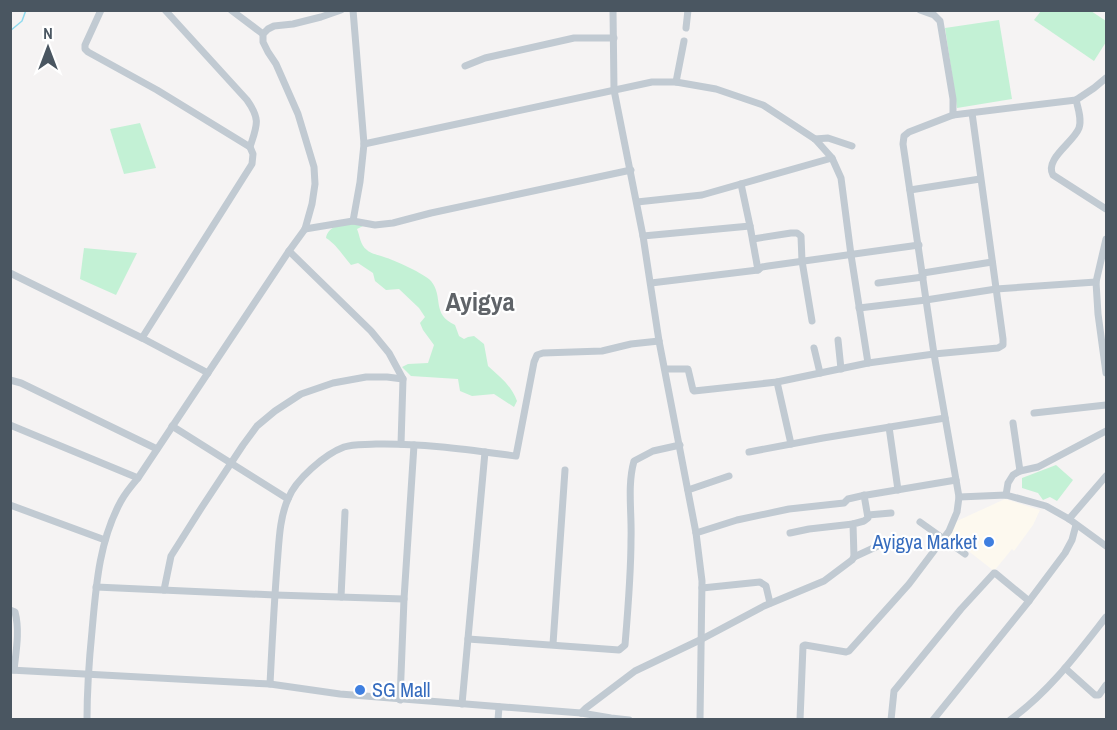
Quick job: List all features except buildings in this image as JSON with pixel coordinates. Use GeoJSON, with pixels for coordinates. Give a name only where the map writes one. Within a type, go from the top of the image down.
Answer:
{"type":"FeatureCollection","features":[{"type":"Feature","properties":{"kind":"street"},"geometry":{"type":"LineString","coordinates":[[101,10],[85,45],[88,52],[157,90],[250,147],[253,154],[252,164],[142,338]]}},
{"type":"Feature","properties":{"kind":"street"},"geometry":{"type":"LineString","coordinates":[[165,10],[254,110],[257,118],[250,147]]}},
{"type":"Feature","properties":{"kind":"street"},"geometry":{"type":"LineString","coordinates":[[231,10],[263,34]]}},
{"type":"Feature","properties":{"kind":"street"},"geometry":{"type":"LineString","coordinates":[[353,10],[364,144],[353,221]]}},
{"type":"Feature","properties":{"kind":"street"},"geometry":{"type":"LineString","coordinates":[[613,10],[614,90],[637,202],[659,341],[696,533],[702,588],[700,720]]}},
{"type":"Feature","properties":{"kind":"street"},"geometry":{"type":"LineString","coordinates":[[686,28],[688,10]]}},
{"type":"Feature","properties":{"kind":"street"},"geometry":{"type":"LineString","coordinates":[[920,10],[934,15],[940,21],[953,99],[953,115]]}},
{"type":"Feature","properties":{"kind":"street"},"geometry":{"type":"LineString","coordinates":[[87,720],[88,674],[96,587],[99,564],[110,525],[123,498],[305,229],[312,204],[315,184],[314,167],[298,114],[276,64],[263,42],[263,34],[274,26],[340,11]]}},
{"type":"Feature","properties":{"kind":"street"},"geometry":{"type":"LineString","coordinates":[[465,66],[485,58],[574,39],[614,38]]}},
{"type":"Feature","properties":{"kind":"street"},"geometry":{"type":"LineString","coordinates":[[676,81],[684,41]]}},
{"type":"Feature","properties":{"kind":"street"},"geometry":{"type":"LineString","coordinates":[[800,720],[803,646],[849,651],[909,584],[943,538],[957,512],[959,497],[934,354],[903,144],[904,136],[953,115],[1076,100],[1107,78]]}},
{"type":"Feature","properties":{"kind":"street"},"geometry":{"type":"LineString","coordinates":[[364,144],[652,82],[676,81],[716,89],[763,105],[815,139],[832,158],[841,178],[850,255],[868,363]]}},
{"type":"Feature","properties":{"kind":"street"},"geometry":{"type":"LineString","coordinates":[[1076,100],[1080,125],[1077,133],[1056,157],[1051,171],[1053,175],[1107,209]]}},
{"type":"Feature","properties":{"kind":"street"},"geometry":{"type":"LineString","coordinates":[[665,369],[688,369],[694,391],[777,382],[868,363],[998,348],[1003,345],[972,113]]}},
{"type":"Feature","properties":{"kind":"street"},"geometry":{"type":"LineString","coordinates":[[815,139],[828,138],[852,146]]}},
{"type":"Feature","properties":{"kind":"street"},"geometry":{"type":"LineString","coordinates":[[637,202],[702,195],[832,158]]}},
{"type":"Feature","properties":{"kind":"street"},"geometry":{"type":"LineString","coordinates":[[305,229],[353,221],[375,225],[393,223],[631,170]]}},
{"type":"Feature","properties":{"kind":"street"},"geometry":{"type":"LineString","coordinates":[[910,190],[980,179]]}},
{"type":"Feature","properties":{"kind":"street"},"geometry":{"type":"LineString","coordinates":[[741,184],[758,270]]}},
{"type":"Feature","properties":{"kind":"street"},"geometry":{"type":"LineString","coordinates":[[643,236],[750,226]]}},
{"type":"Feature","properties":{"kind":"street"},"geometry":{"type":"LineString","coordinates":[[753,239],[797,233],[801,237],[802,261],[812,321]]}},
{"type":"Feature","properties":{"kind":"street"},"geometry":{"type":"LineString","coordinates":[[1107,239],[1096,282],[1098,314],[1103,334],[1107,373]]}},
{"type":"Feature","properties":{"kind":"street"},"geometry":{"type":"LineString","coordinates":[[651,283],[758,270],[768,266],[919,245]]}},
{"type":"Feature","properties":{"kind":"street"},"geometry":{"type":"LineString","coordinates":[[289,251],[371,331],[389,353],[403,379],[401,444]]}},
{"type":"Feature","properties":{"kind":"street"},"geometry":{"type":"LineString","coordinates":[[878,283],[992,262]]}},
{"type":"Feature","properties":{"kind":"street"},"geometry":{"type":"LineString","coordinates":[[10,273],[208,373]]}},
{"type":"Feature","properties":{"kind":"street"},"geometry":{"type":"LineString","coordinates":[[859,308],[996,289],[1096,282]]}},
{"type":"Feature","properties":{"kind":"street"},"geometry":{"type":"LineString","coordinates":[[838,340],[841,369]]}},
{"type":"Feature","properties":{"kind":"street"},"geometry":{"type":"LineString","coordinates":[[270,684],[281,524],[292,490],[311,469],[344,447],[356,445],[401,444],[516,456],[537,355],[602,351],[631,344],[659,341]]}},
{"type":"Feature","properties":{"kind":"street"},"geometry":{"type":"LineString","coordinates":[[814,348],[820,373]]}},
{"type":"Feature","properties":{"kind":"street"},"geometry":{"type":"LineString","coordinates":[[164,590],[171,556],[257,426],[302,394],[333,383],[366,377],[403,379]]}},
{"type":"Feature","properties":{"kind":"street"},"geometry":{"type":"LineString","coordinates":[[10,380],[157,449]]}},
{"type":"Feature","properties":{"kind":"street"},"geometry":{"type":"LineString","coordinates":[[777,382],[791,444]]}},
{"type":"Feature","properties":{"kind":"street"},"geometry":{"type":"LineString","coordinates":[[1034,413],[1107,405]]}},
{"type":"Feature","properties":{"kind":"street"},"geometry":{"type":"LineString","coordinates":[[749,452],[945,418]]}},
{"type":"Feature","properties":{"kind":"street"},"geometry":{"type":"LineString","coordinates":[[1013,423],[1020,471]]}},
{"type":"Feature","properties":{"kind":"street"},"geometry":{"type":"LineString","coordinates":[[10,425],[138,478]]}},
{"type":"Feature","properties":{"kind":"street"},"geometry":{"type":"LineString","coordinates":[[172,426],[288,499]]}},
{"type":"Feature","properties":{"kind":"street"},"geometry":{"type":"LineString","coordinates":[[889,427],[898,490]]}},
{"type":"Feature","properties":{"kind":"street"},"geometry":{"type":"LineString","coordinates":[[1005,495],[1013,474],[1038,467],[1107,431]]}},
{"type":"Feature","properties":{"kind":"street"},"geometry":{"type":"LineString","coordinates":[[400,700],[414,445]]}},
{"type":"Feature","properties":{"kind":"street"},"geometry":{"type":"LineString","coordinates":[[468,639],[619,650],[625,645],[630,583],[630,475],[634,461],[653,451],[680,445]]}},
{"type":"Feature","properties":{"kind":"street"},"geometry":{"type":"LineString","coordinates":[[462,704],[485,452]]}},
{"type":"Feature","properties":{"kind":"street"},"geometry":{"type":"LineString","coordinates":[[553,644],[565,470]]}},
{"type":"Feature","properties":{"kind":"street"},"geometry":{"type":"LineString","coordinates":[[688,490],[729,476]]}},
{"type":"Feature","properties":{"kind":"street"},"geometry":{"type":"LineString","coordinates":[[1069,519],[1107,476]]}},
{"type":"Feature","properties":{"kind":"street"},"geometry":{"type":"LineString","coordinates":[[696,533],[737,520],[789,509],[844,503],[848,499],[864,495],[956,480]]}},
{"type":"Feature","properties":{"kind":"street"},"geometry":{"type":"LineString","coordinates":[[790,533],[866,520],[868,515],[864,495]]}},
{"type":"Feature","properties":{"kind":"street"},"geometry":{"type":"LineString","coordinates":[[959,497],[1005,495],[1046,506],[1107,546]]}},
{"type":"Feature","properties":{"kind":"street"},"geometry":{"type":"LineString","coordinates":[[10,505],[105,540]]}},
{"type":"Feature","properties":{"kind":"street"},"geometry":{"type":"LineString","coordinates":[[341,597],[345,512]]}},
{"type":"Feature","properties":{"kind":"street"},"geometry":{"type":"LineString","coordinates":[[868,515],[891,513]]}},
{"type":"Feature","properties":{"kind":"street"},"geometry":{"type":"LineString","coordinates":[[920,522],[965,554]]}},
{"type":"Feature","properties":{"kind":"street"},"geometry":{"type":"LineString","coordinates":[[853,524],[854,557]]}},
{"type":"Feature","properties":{"kind":"street"},"geometry":{"type":"LineString","coordinates":[[933,720],[1065,553],[1076,525]]}},
{"type":"Feature","properties":{"kind":"street"},"geometry":{"type":"LineString","coordinates":[[581,713],[635,671],[770,603],[824,580],[854,557],[893,539]]}},
{"type":"Feature","properties":{"kind":"street"},"geometry":{"type":"LineString","coordinates":[[891,720],[894,691],[961,609],[994,573],[1029,601]]}},
{"type":"Feature","properties":{"kind":"street"},"geometry":{"type":"LineString","coordinates":[[702,588],[760,582],[766,586],[770,603]]}},
{"type":"Feature","properties":{"kind":"street"},"geometry":{"type":"LineString","coordinates":[[96,587],[404,599]]}},
{"type":"Feature","properties":{"kind":"street"},"geometry":{"type":"LineString","coordinates":[[10,610],[15,612],[17,637],[12,670],[270,684],[340,694],[581,713],[629,720]]}},
{"type":"Feature","properties":{"kind":"street"},"geometry":{"type":"LineString","coordinates":[[1010,720],[1050,686],[1105,623]]}},
{"type":"Feature","properties":{"kind":"street"},"geometry":{"type":"LineString","coordinates":[[1065,668],[1095,695],[1099,695],[1107,685]]}},
{"type":"Feature","properties":{"kind":"street"},"geometry":{"type":"LineString","coordinates":[[498,720],[499,707]]}},
{"type":"Feature","properties":{"kind":"shaded area","name":"Ayigya Market"},"geometry":{"type":"Polygon","coordinates":[[[1005,499],[1040,510],[1033,525],[1014,551],[1012,549],[994,571],[948,535],[957,521],[1005,499]]]}},
{"type":"Feature","properties":{"kind":"green space"},"geometry":{"type":"Polygon","coordinates":[[[1041,11],[1091,11],[1106,21],[1106,42],[1094,61],[1034,20],[1041,11]]]}},
{"type":"Feature","properties":{"kind":"green space"},"geometry":{"type":"Polygon","coordinates":[[[999,20],[1012,99],[957,108],[945,28],[999,20]]]}},
{"type":"Feature","properties":{"kind":"green space"},"geometry":{"type":"Polygon","coordinates":[[[140,123],[156,168],[124,174],[110,129],[140,123]]]}},
{"type":"Feature","properties":{"kind":"green space"},"geometry":{"type":"Polygon","coordinates":[[[348,223],[365,225],[357,229],[362,243],[369,251],[395,261],[431,281],[435,287],[443,316],[455,325],[459,336],[464,339],[474,336],[484,344],[488,366],[512,390],[517,401],[514,407],[494,394],[472,396],[460,391],[458,379],[411,376],[402,367],[408,364],[428,363],[434,345],[420,323],[425,317],[399,289],[386,290],[375,281],[373,273],[358,263],[351,265],[337,247],[326,238],[331,229],[348,223]]]}},
{"type":"Feature","properties":{"kind":"green space"},"geometry":{"type":"Polygon","coordinates":[[[84,248],[137,253],[116,295],[80,279],[84,248]]]}},
{"type":"Feature","properties":{"kind":"green space"},"geometry":{"type":"Polygon","coordinates":[[[1056,465],[1073,480],[1057,501],[1050,497],[1043,500],[1038,493],[1022,488],[1022,478],[1056,465]]]}},
{"type":"Feature","properties":{"kind":"waterway"},"geometry":{"type":"LineString","coordinates":[[10,31],[22,21],[26,10]]}},
{"type":"Feature","properties":{"kind":"place","name":"Ayigya Market"},"geometry":{"type":"Point","coordinates":[989,542]}},
{"type":"Feature","properties":{"kind":"place","name":"SG Mall"},"geometry":{"type":"Point","coordinates":[360,690]}},
{"type":"Feature","properties":{"kind":"district","name":"Ayigya"},"geometry":{"type":"Point","coordinates":[480,302]}}]}
